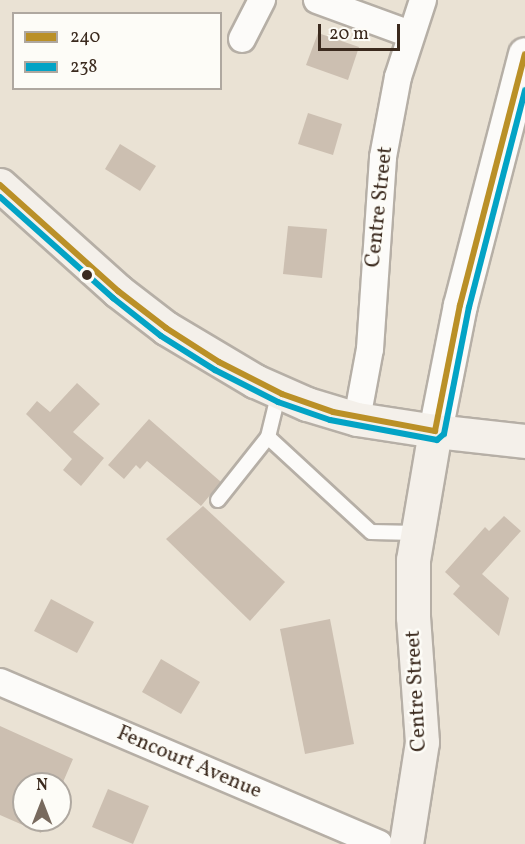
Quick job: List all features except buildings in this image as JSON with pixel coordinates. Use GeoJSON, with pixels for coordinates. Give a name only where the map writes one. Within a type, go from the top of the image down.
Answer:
{"type":"FeatureCollection","features":[{"type":"Feature","properties":{"kind":"main road"},"geometry":{"type":"LineString","coordinates":[[0,185],[118,291],[166,328],[219,362],[279,392],[357,418],[435,431],[525,441]]}},
{"type":"Feature","properties":{"kind":"main road","name":"Centre Street"},"geometry":{"type":"LineString","coordinates":[[406,844],[422,742],[412,591],[417,533],[435,431]]}},
{"type":"Feature","properties":{"kind":"street"},"geometry":{"type":"LineString","coordinates":[[242,39],[262,0]]}},
{"type":"Feature","properties":{"kind":"street"},"geometry":{"type":"LineString","coordinates":[[317,0],[410,34]]}},
{"type":"Feature","properties":{"kind":"street","name":"Centre Street"},"geometry":{"type":"LineString","coordinates":[[357,418],[370,349],[383,157],[398,77],[410,34],[423,0]]}},
{"type":"Feature","properties":{"kind":"street"},"geometry":{"type":"LineString","coordinates":[[435,431],[460,305],[521,88],[525,54]]}},
{"type":"Feature","properties":{"kind":"street","name":"Fencourt Avenue"},"geometry":{"type":"LineString","coordinates":[[0,682],[379,844]]}},
{"type":"Feature","properties":{"kind":"lane"},"geometry":{"type":"LineString","coordinates":[[218,500],[268,437],[279,392]]}},
{"type":"Feature","properties":{"kind":"lane"},"geometry":{"type":"LineString","coordinates":[[268,437],[371,532],[417,533]]}},
{"type":"Feature","properties":{"kind":"transit line","name":"240"},"geometry":{"type":"LineString","coordinates":[[435,431],[460,305],[525,54]]}},
{"type":"Feature","properties":{"kind":"transit line","name":"238"},"geometry":{"type":"LineString","coordinates":[[0,197],[113,298],[161,336],[215,370],[278,402],[330,420],[437,440],[444,434],[469,307],[525,90]]}},
{"type":"Feature","properties":{"kind":"transit line","name":"240"},"geometry":{"type":"LineString","coordinates":[[0,185],[118,291],[166,328],[219,362],[282,394],[333,412],[435,431]]}}]}
